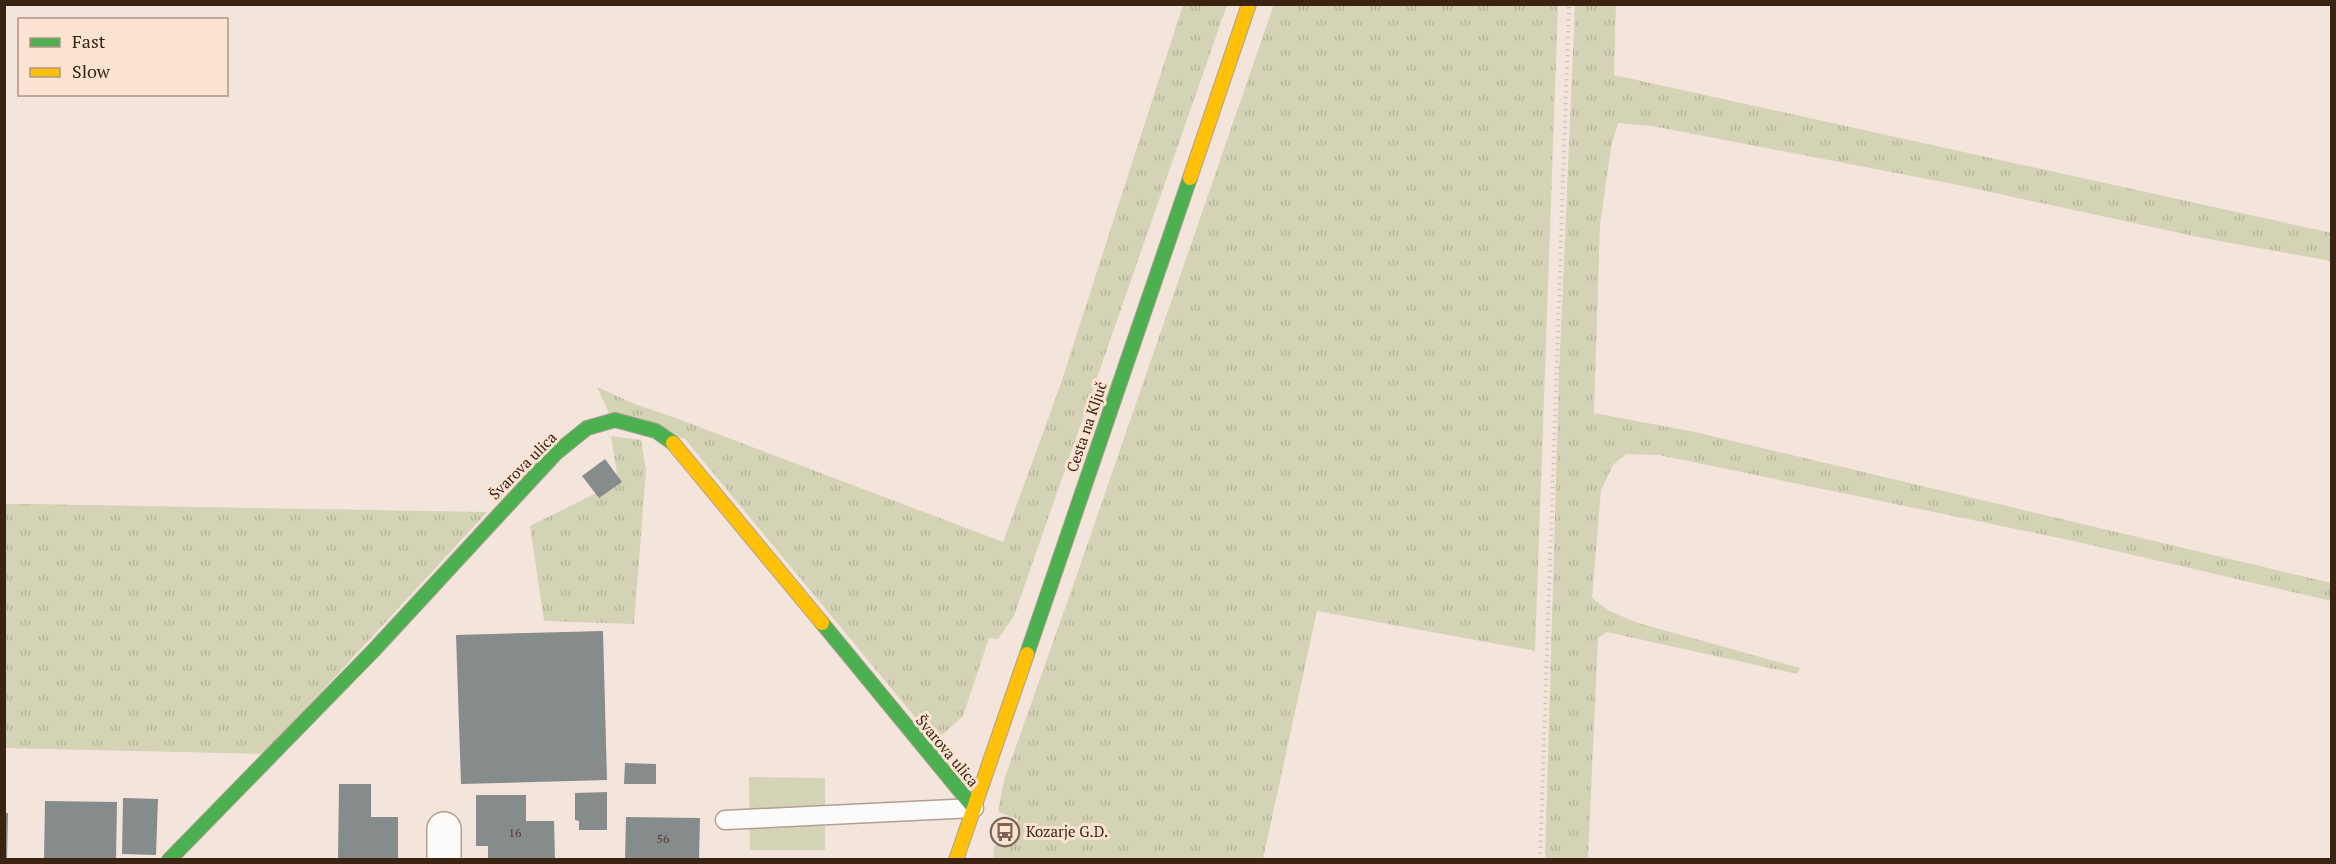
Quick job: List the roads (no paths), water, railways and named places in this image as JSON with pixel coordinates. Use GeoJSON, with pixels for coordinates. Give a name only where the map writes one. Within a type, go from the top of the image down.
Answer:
{"type":"FeatureCollection","features":[{"type":"Feature","properties":{"kind":"street","name":"Cesta na Ključ"},"geometry":{"type":"LineString","coordinates":[[956,860],[1249,4]]}},
{"type":"Feature","properties":{"kind":"street","name":"Švarova ulica"},"geometry":{"type":"LineString","coordinates":[[169,860],[374,650],[556,453],[587,428],[615,420],[656,431],[671,441],[974,808]]}},
{"type":"Feature","properties":{"kind":"lane"},"geometry":{"type":"LineString","coordinates":[[725,820],[974,808]]}},
{"type":"Feature","properties":{"kind":"place","name":"Kozarje G.D."},"geometry":{"type":"Point","coordinates":[1005,832]}}]}
